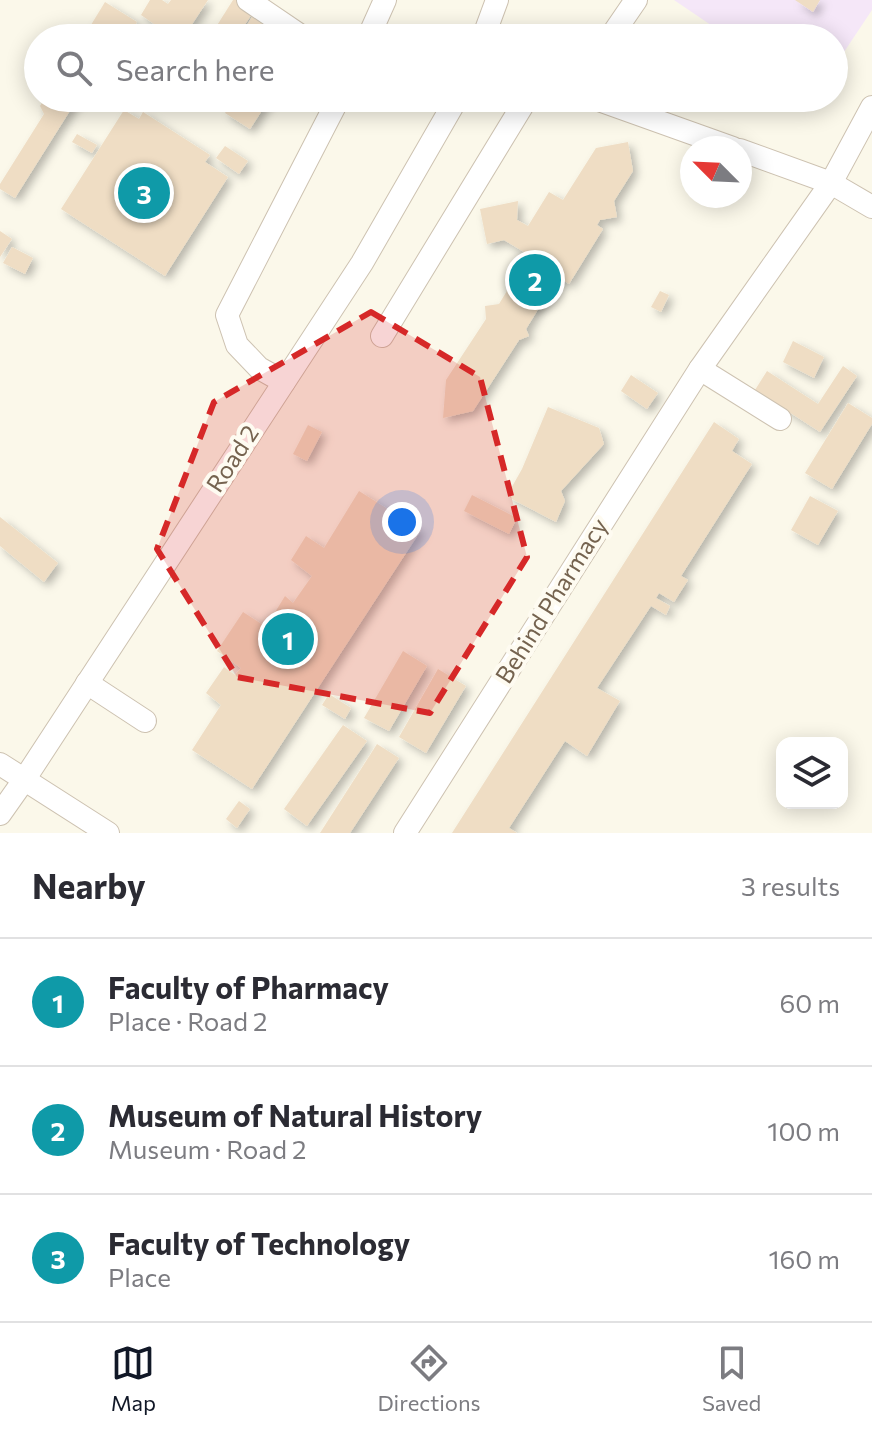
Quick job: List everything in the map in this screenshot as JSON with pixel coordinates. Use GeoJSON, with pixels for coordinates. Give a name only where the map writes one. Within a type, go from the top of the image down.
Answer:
{"type":"FeatureCollection","features":[{"type":"Feature","properties":{"kind":"street"},"geometry":{"type":"LineString","coordinates":[[248,0],[283,24]]}},
{"type":"Feature","properties":{"kind":"street"},"geometry":{"type":"LineString","coordinates":[[374,24],[385,0]]}},
{"type":"Feature","properties":{"kind":"street"},"geometry":{"type":"LineString","coordinates":[[488,24],[497,0]]}},
{"type":"Feature","properties":{"kind":"street"},"geometry":{"type":"LineString","coordinates":[[620,24],[636,0]]}},
{"type":"Feature","properties":{"kind":"street","name":"Behind Pharmacy"},"geometry":{"type":"LineString","coordinates":[[405,833],[700,369],[831,183],[872,107]]}},
{"type":"Feature","properties":{"kind":"street"},"geometry":{"type":"LineString","coordinates":[[284,382],[259,368],[237,345],[227,315],[332,112]]}},
{"type":"Feature","properties":{"kind":"street","name":"Road 2"},"geometry":{"type":"LineString","coordinates":[[0,814],[362,263],[450,112]]}},
{"type":"Feature","properties":{"kind":"street"},"geometry":{"type":"LineString","coordinates":[[382,336],[518,112]]}},
{"type":"Feature","properties":{"kind":"street"},"geometry":{"type":"LineString","coordinates":[[632,112],[699,136]]}},
{"type":"Feature","properties":{"kind":"street"},"geometry":{"type":"LineString","coordinates":[[752,154],[831,183],[872,207]]}},
{"type":"Feature","properties":{"kind":"street"},"geometry":{"type":"LineString","coordinates":[[700,369],[780,419]]}},
{"type":"Feature","properties":{"kind":"street"},"geometry":{"type":"LineString","coordinates":[[87,683],[145,721]]}},
{"type":"Feature","properties":{"kind":"street"},"geometry":{"type":"LineString","coordinates":[[0,764],[108,833]]}},
{"type":"Feature","properties":{"kind":"highlighted area"},"geometry":{"type":"Polygon","coordinates":[[[371,312],[480,377],[527,557],[430,713],[237,677],[157,549],[214,402],[371,312]]]}},
{"type":"Feature","properties":{"kind":"shaded area"},"geometry":{"type":"Polygon","coordinates":[[[674,0],[872,0],[872,10],[848,46],[848,24],[709,24],[674,0]]]}},
{"type":"Feature","properties":{"kind":"building"},"geometry":{"type":"Polygon","coordinates":[[[150,0],[162,0],[168,4],[171,0],[208,0],[192,24],[154,24],[141,15],[150,0]]]}},
{"type":"Feature","properties":{"kind":"building"},"geometry":{"type":"Polygon","coordinates":[[[233,0],[254,11],[245,24],[218,24],[233,0]]]}},
{"type":"Feature","properties":{"kind":"building"},"geometry":{"type":"Polygon","coordinates":[[[795,0],[820,0],[813,12],[795,0]]]}},
{"type":"Feature","properties":{"kind":"building"},"geometry":{"type":"Polygon","coordinates":[[[105,2],[137,22],[136,24],[92,24],[105,2]]]}},
{"type":"Feature","properties":{"kind":"building"},"geometry":{"type":"Polygon","coordinates":[[[252,17],[262,24],[248,24],[252,17]]]}},
{"type":"Feature","properties":{"kind":"building"},"geometry":{"type":"Polygon","coordinates":[[[69,112],[15,198],[0,189],[0,184],[44,114],[69,112]]]}},
{"type":"Feature","properties":{"kind":"building"},"geometry":{"type":"Polygon","coordinates":[[[123,112],[139,119],[143,112],[210,155],[205,162],[228,177],[165,276],[61,209],[123,112]]]}},
{"type":"Feature","properties":{"kind":"building"},"geometry":{"type":"Polygon","coordinates":[[[226,112],[261,112],[250,129],[226,112]]]}},
{"type":"Feature","properties":{"kind":"building"},"geometry":{"type":"Polygon","coordinates":[[[77,134],[97,145],[92,153],[72,142],[77,134]]]}},
{"type":"Feature","properties":{"kind":"building"},"geometry":{"type":"Polygon","coordinates":[[[628,142],[633,171],[614,201],[617,217],[600,220],[597,225],[603,229],[569,284],[558,277],[526,329],[529,336],[519,340],[473,411],[443,418],[446,380],[486,319],[485,306],[499,304],[529,255],[504,240],[487,244],[480,209],[518,201],[517,220],[528,226],[549,192],[563,200],[596,148],[628,142]]]}},
{"type":"Feature","properties":{"kind":"building"},"geometry":{"type":"Polygon","coordinates":[[[225,146],[248,161],[239,174],[216,158],[225,146]]]}},
{"type":"Feature","properties":{"kind":"building"},"geometry":{"type":"Polygon","coordinates":[[[0,231],[12,239],[0,257],[0,231]]]}},
{"type":"Feature","properties":{"kind":"building"},"geometry":{"type":"Polygon","coordinates":[[[12,247],[33,258],[25,274],[3,263],[12,247]]]}},
{"type":"Feature","properties":{"kind":"building"},"geometry":{"type":"Polygon","coordinates":[[[660,291],[669,295],[661,312],[651,307],[660,291]]]}},
{"type":"Feature","properties":{"kind":"building"},"geometry":{"type":"Polygon","coordinates":[[[793,341],[824,357],[814,378],[783,362],[793,341]]]}},
{"type":"Feature","properties":{"kind":"building"},"geometry":{"type":"Polygon","coordinates":[[[843,366],[857,376],[820,432],[755,390],[767,371],[818,404],[843,366]]]}},
{"type":"Feature","properties":{"kind":"building"},"geometry":{"type":"Polygon","coordinates":[[[631,375],[658,393],[647,409],[621,391],[631,375]]]}},
{"type":"Feature","properties":{"kind":"building"},"geometry":{"type":"Polygon","coordinates":[[[848,403],[872,418],[872,424],[832,489],[805,473],[848,403]]]}},
{"type":"Feature","properties":{"kind":"building"},"geometry":{"type":"Polygon","coordinates":[[[548,407],[599,428],[604,444],[561,491],[565,501],[556,522],[510,498],[509,492],[548,407]]]}},
{"type":"Feature","properties":{"kind":"building"},"geometry":{"type":"Polygon","coordinates":[[[714,422],[739,439],[732,451],[752,464],[681,576],[688,580],[674,602],[659,593],[656,598],[670,606],[666,615],[651,606],[597,688],[620,701],[587,756],[565,741],[509,828],[517,833],[452,833],[714,422]]]}},
{"type":"Feature","properties":{"kind":"building"},"geometry":{"type":"Polygon","coordinates":[[[308,425],[322,432],[307,461],[293,454],[308,425]]]}},
{"type":"Feature","properties":{"kind":"building"},"geometry":{"type":"Polygon","coordinates":[[[359,491],[421,530],[252,789],[192,750],[221,705],[206,693],[224,667],[235,675],[241,668],[217,651],[243,612],[266,627],[285,596],[293,603],[312,576],[291,560],[306,536],[324,548],[359,491]]]}},
{"type":"Feature","properties":{"kind":"building"},"geometry":{"type":"Polygon","coordinates":[[[472,495],[517,518],[509,534],[464,511],[472,495]]]}},
{"type":"Feature","properties":{"kind":"building"},"geometry":{"type":"Polygon","coordinates":[[[810,496],[838,511],[818,545],[791,530],[810,496]]]}},
{"type":"Feature","properties":{"kind":"building"},"geometry":{"type":"Polygon","coordinates":[[[0,517],[58,563],[44,582],[0,546],[0,517]]]}},
{"type":"Feature","properties":{"kind":"building"},"geometry":{"type":"Polygon","coordinates":[[[403,651],[427,666],[389,731],[364,718],[403,651]]]}},
{"type":"Feature","properties":{"kind":"building"},"geometry":{"type":"Polygon","coordinates":[[[438,669],[466,686],[426,753],[399,737],[438,669]]]}},
{"type":"Feature","properties":{"kind":"building"},"geometry":{"type":"Polygon","coordinates":[[[329,694],[351,708],[345,719],[322,705],[329,694]]]}},
{"type":"Feature","properties":{"kind":"building"},"geometry":{"type":"Polygon","coordinates":[[[343,725],[367,741],[307,826],[284,809],[343,725]]]}},
{"type":"Feature","properties":{"kind":"building"},"geometry":{"type":"Polygon","coordinates":[[[377,744],[399,758],[350,833],[320,833],[377,744]]]}},
{"type":"Feature","properties":{"kind":"building"},"geometry":{"type":"Polygon","coordinates":[[[239,801],[250,809],[237,828],[226,819],[239,801]]]}},
{"type":"Feature","properties":{"kind":"place","name":"Faculty of Technology"},"geometry":{"type":"Point","coordinates":[144,193]}},
{"type":"Feature","properties":{"kind":"place","name":"Museum of Natural History"},"geometry":{"type":"Point","coordinates":[535,280]}},
{"type":"Feature","properties":{"kind":"place","name":"Faculty of Pharmacy"},"geometry":{"type":"Point","coordinates":[288,639]}}]}
